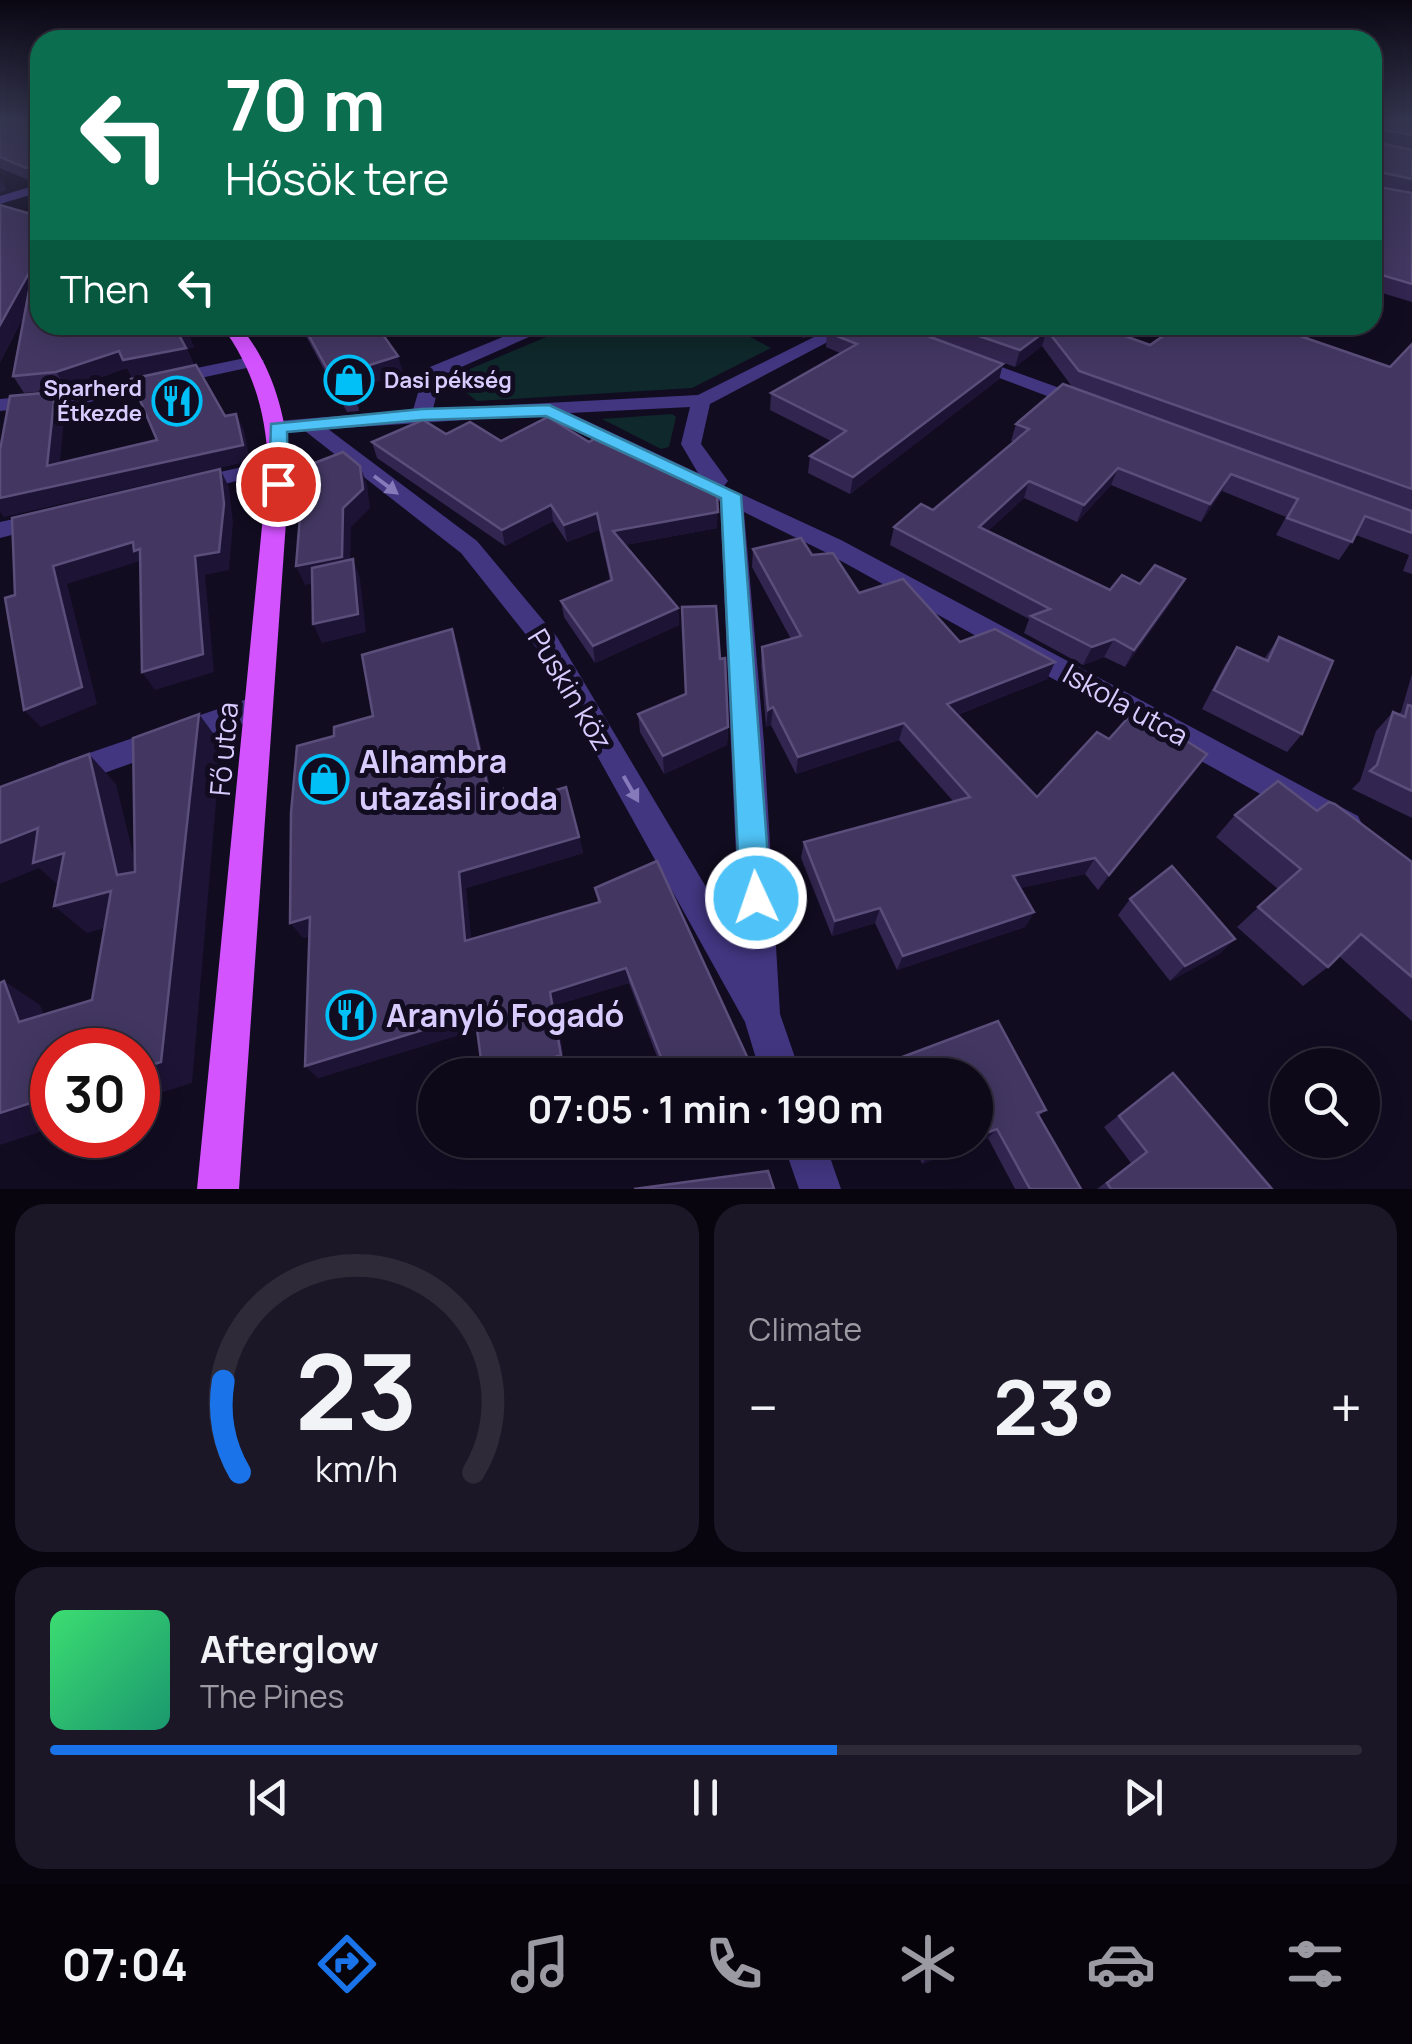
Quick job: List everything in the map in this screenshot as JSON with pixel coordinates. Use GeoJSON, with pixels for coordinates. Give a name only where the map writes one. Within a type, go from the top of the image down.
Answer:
{"type":"FeatureCollection","features":[{"type":"Feature","properties":{"kind":"main road"},"geometry":{"type":"LineString","coordinates":[[0,210],[22,216]]}},
{"type":"Feature","properties":{"kind":"main road","name":"Fő utca"},"geometry":{"type":"LineString","coordinates":[[218,1189],[280,465],[277,428],[255,362],[237,335]]}},
{"type":"Feature","properties":{"kind":"street"},"geometry":{"type":"LineString","coordinates":[[0,200],[30,191]]}},
{"type":"Feature","properties":{"kind":"street"},"geometry":{"type":"LineString","coordinates":[[422,415],[432,373],[523,335]]}},
{"type":"Feature","properties":{"kind":"street"},"geometry":{"type":"LineString","coordinates":[[277,428],[422,415],[702,401],[831,335]]}},
{"type":"Feature","properties":{"kind":"street"},"geometry":{"type":"LineString","coordinates":[[947,352],[1113,414]]}},
{"type":"Feature","properties":{"kind":"street"},"geometry":{"type":"LineString","coordinates":[[0,406],[85,396],[255,362]]}},
{"type":"Feature","properties":{"kind":"street"},"geometry":{"type":"LineString","coordinates":[[702,401],[689,429],[694,459],[731,495],[761,1014],[775,1058]]}},
{"type":"Feature","properties":{"kind":"street"},"geometry":{"type":"LineString","coordinates":[[549,410],[731,495]]}},
{"type":"Feature","properties":{"kind":"street","name":"Puskin köz"},"geometry":{"type":"LineString","coordinates":[[310,425],[469,548],[537,630],[761,1014]]}},
{"type":"Feature","properties":{"kind":"street"},"geometry":{"type":"LineString","coordinates":[[175,489],[280,465]]}},
{"type":"Feature","properties":{"kind":"street","name":"Iskola utca"},"geometry":{"type":"LineString","coordinates":[[731,495],[971,620],[1368,838]]}},
{"type":"Feature","properties":{"kind":"street"},"geometry":{"type":"LineString","coordinates":[[0,530],[78,512]]}},
{"type":"Feature","properties":{"kind":"street"},"geometry":{"type":"LineString","coordinates":[[34,787],[259,706]]}},
{"type":"Feature","properties":{"kind":"street"},"geometry":{"type":"LineString","coordinates":[[809,1158],[820,1189]]}},
{"type":"Feature","properties":{"kind":"green space"},"geometry":{"type":"Polygon","coordinates":[[[551,335],[746,335],[771,348],[692,388],[477,401],[457,385],[458,374],[551,335]]]}},
{"type":"Feature","properties":{"kind":"green space"},"geometry":{"type":"Polygon","coordinates":[[[672,414],[676,417],[669,447],[661,449],[602,419],[672,414]]]}},
{"type":"Feature","properties":{"kind":"building"},"geometry":{"type":"Polygon","coordinates":[[[1382,188],[1412,193],[1412,284],[1382,275],[1382,188]]]}},
{"type":"Feature","properties":{"kind":"building"},"geometry":{"type":"Polygon","coordinates":[[[0,205],[30,214],[30,271],[0,325],[0,205]]]}},
{"type":"Feature","properties":{"kind":"building"},"geometry":{"type":"Polygon","coordinates":[[[30,285],[30,335],[179,335],[186,348],[123,360],[119,351],[56,372],[13,376],[30,285]]]}},
{"type":"Feature","properties":{"kind":"building"},"geometry":{"type":"Polygon","coordinates":[[[309,335],[383,335],[398,356],[351,371],[353,393],[341,394],[309,335]]]}},
{"type":"Feature","properties":{"kind":"building"},"geometry":{"type":"Polygon","coordinates":[[[834,335],[925,335],[1003,364],[853,477],[810,456],[846,431],[771,393],[857,344],[834,335]]]}},
{"type":"Feature","properties":{"kind":"building"},"geometry":{"type":"Polygon","coordinates":[[[976,335],[1040,335],[1020,350],[976,335]]]}},
{"type":"Feature","properties":{"kind":"building"},"geometry":{"type":"Polygon","coordinates":[[[1051,335],[1122,335],[1150,345],[1164,335],[1301,335],[1390,367],[1412,344],[1412,489],[1079,371],[1051,335]]]}},
{"type":"Feature","properties":{"kind":"building"},"geometry":{"type":"Polygon","coordinates":[[[196,365],[225,416],[236,414],[243,445],[0,498],[0,450],[10,396],[55,392],[47,466],[157,440],[131,379],[196,365]]]}},
{"type":"Feature","properties":{"kind":"building"},"geometry":{"type":"Polygon","coordinates":[[[1063,384],[1412,511],[1412,533],[1365,516],[1352,542],[1287,518],[1298,499],[1231,474],[1210,504],[1118,468],[1084,505],[1029,481],[979,527],[1110,590],[1122,575],[1140,584],[1155,565],[1185,579],[1134,650],[1114,639],[1092,647],[1031,616],[1050,609],[894,527],[921,504],[933,510],[1029,429],[1016,424],[1063,384]]]}},
{"type":"Feature","properties":{"kind":"building"},"geometry":{"type":"Polygon","coordinates":[[[548,417],[589,442],[594,439],[717,496],[718,512],[613,531],[678,608],[593,646],[561,601],[612,580],[597,513],[564,525],[551,505],[502,530],[372,442],[423,420],[446,434],[470,422],[501,441],[548,417]]]}},
{"type":"Feature","properties":{"kind":"building"},"geometry":{"type":"Polygon","coordinates":[[[343,452],[360,466],[363,489],[343,508],[342,557],[296,566],[304,467],[343,452]]]}},
{"type":"Feature","properties":{"kind":"building"},"geometry":{"type":"Polygon","coordinates":[[[220,469],[224,504],[219,552],[195,556],[203,654],[142,672],[140,549],[134,551],[133,542],[53,566],[82,687],[24,710],[5,598],[15,595],[12,518],[220,469]]]}},
{"type":"Feature","properties":{"kind":"building"},"geometry":{"type":"Polygon","coordinates":[[[801,538],[812,555],[833,553],[859,593],[903,579],[960,642],[995,629],[1055,662],[947,704],[1037,797],[1097,732],[1109,739],[1136,709],[1207,754],[1109,875],[1095,858],[1013,876],[1034,912],[903,956],[880,908],[835,921],[804,842],[970,797],[904,723],[798,757],[773,707],[768,710],[762,647],[801,636],[753,549],[801,538]]]}},
{"type":"Feature","properties":{"kind":"building"},"geometry":{"type":"Polygon","coordinates":[[[353,559],[358,614],[313,624],[312,568],[353,559]]]}},
{"type":"Feature","properties":{"kind":"building"},"geometry":{"type":"Polygon","coordinates":[[[716,606],[720,659],[725,658],[728,727],[663,756],[638,714],[686,694],[682,607],[716,606]]]}},
{"type":"Feature","properties":{"kind":"building"},"geometry":{"type":"Polygon","coordinates":[[[452,629],[489,793],[503,789],[506,805],[566,787],[579,837],[459,872],[465,941],[600,902],[595,888],[657,861],[748,1058],[661,1058],[626,968],[550,992],[561,1055],[552,1058],[481,1058],[475,1014],[305,1066],[310,917],[290,923],[291,813],[297,746],[334,736],[334,727],[373,716],[362,655],[452,629]]]}},
{"type":"Feature","properties":{"kind":"building"},"geometry":{"type":"Polygon","coordinates":[[[1279,637],[1333,661],[1302,734],[1214,690],[1237,647],[1268,661],[1279,637]]]}},
{"type":"Feature","properties":{"kind":"building"},"geometry":{"type":"Polygon","coordinates":[[[1408,705],[1412,706],[1412,791],[1370,771],[1377,765],[1393,712],[1405,717],[1408,705]]]}},
{"type":"Feature","properties":{"kind":"building"},"geometry":{"type":"Polygon","coordinates":[[[199,714],[161,1062],[160,1028],[30,1028],[30,1103],[0,1113],[0,983],[4,981],[19,1022],[92,1000],[111,891],[54,906],[64,853],[33,863],[38,828],[0,843],[0,787],[89,754],[117,875],[135,872],[133,738],[199,714]]]}},
{"type":"Feature","properties":{"kind":"building"},"geometry":{"type":"Polygon","coordinates":[[[1278,781],[1317,811],[1329,802],[1335,804],[1412,862],[1412,977],[1361,934],[1328,967],[1258,907],[1301,869],[1235,815],[1278,781]]]}},
{"type":"Feature","properties":{"kind":"building"},"geometry":{"type":"Polygon","coordinates":[[[1172,866],[1235,939],[1185,966],[1130,899],[1172,866]]]}},
{"type":"Feature","properties":{"kind":"building"},"geometry":{"type":"Polygon","coordinates":[[[998,1021],[1046,1110],[1037,1113],[1081,1189],[1030,1189],[997,1129],[993,1130],[993,1058],[900,1058],[998,1021]]]}},
{"type":"Feature","properties":{"kind":"building"},"geometry":{"type":"Polygon","coordinates":[[[1173,1073],[1272,1189],[1111,1189],[1107,1183],[1147,1152],[1119,1116],[1173,1073]]]}},
{"type":"Feature","properties":{"kind":"building"},"geometry":{"type":"Polygon","coordinates":[[[768,1171],[774,1189],[634,1189],[768,1171]]]}},
{"type":"Feature","properties":{"kind":"place","name":"Dasi pékség"},"geometry":{"type":"Point","coordinates":[349,380]}},
{"type":"Feature","properties":{"kind":"place","name":"Sparherd Étkezde"},"geometry":{"type":"Point","coordinates":[177,401]}},
{"type":"Feature","properties":{"kind":"place","name":"Alhambra utazási iroda"},"geometry":{"type":"Point","coordinates":[324,779]}},
{"type":"Feature","properties":{"kind":"place","name":"Aranyló Fogadó"},"geometry":{"type":"Point","coordinates":[351,1015]}},
{"type":"Feature","properties":{"kind":"route"},"geometry":{"type":"LineString","coordinates":[[278,484],[277,428],[422,415],[549,410],[731,495],[756,898]]}}]}
